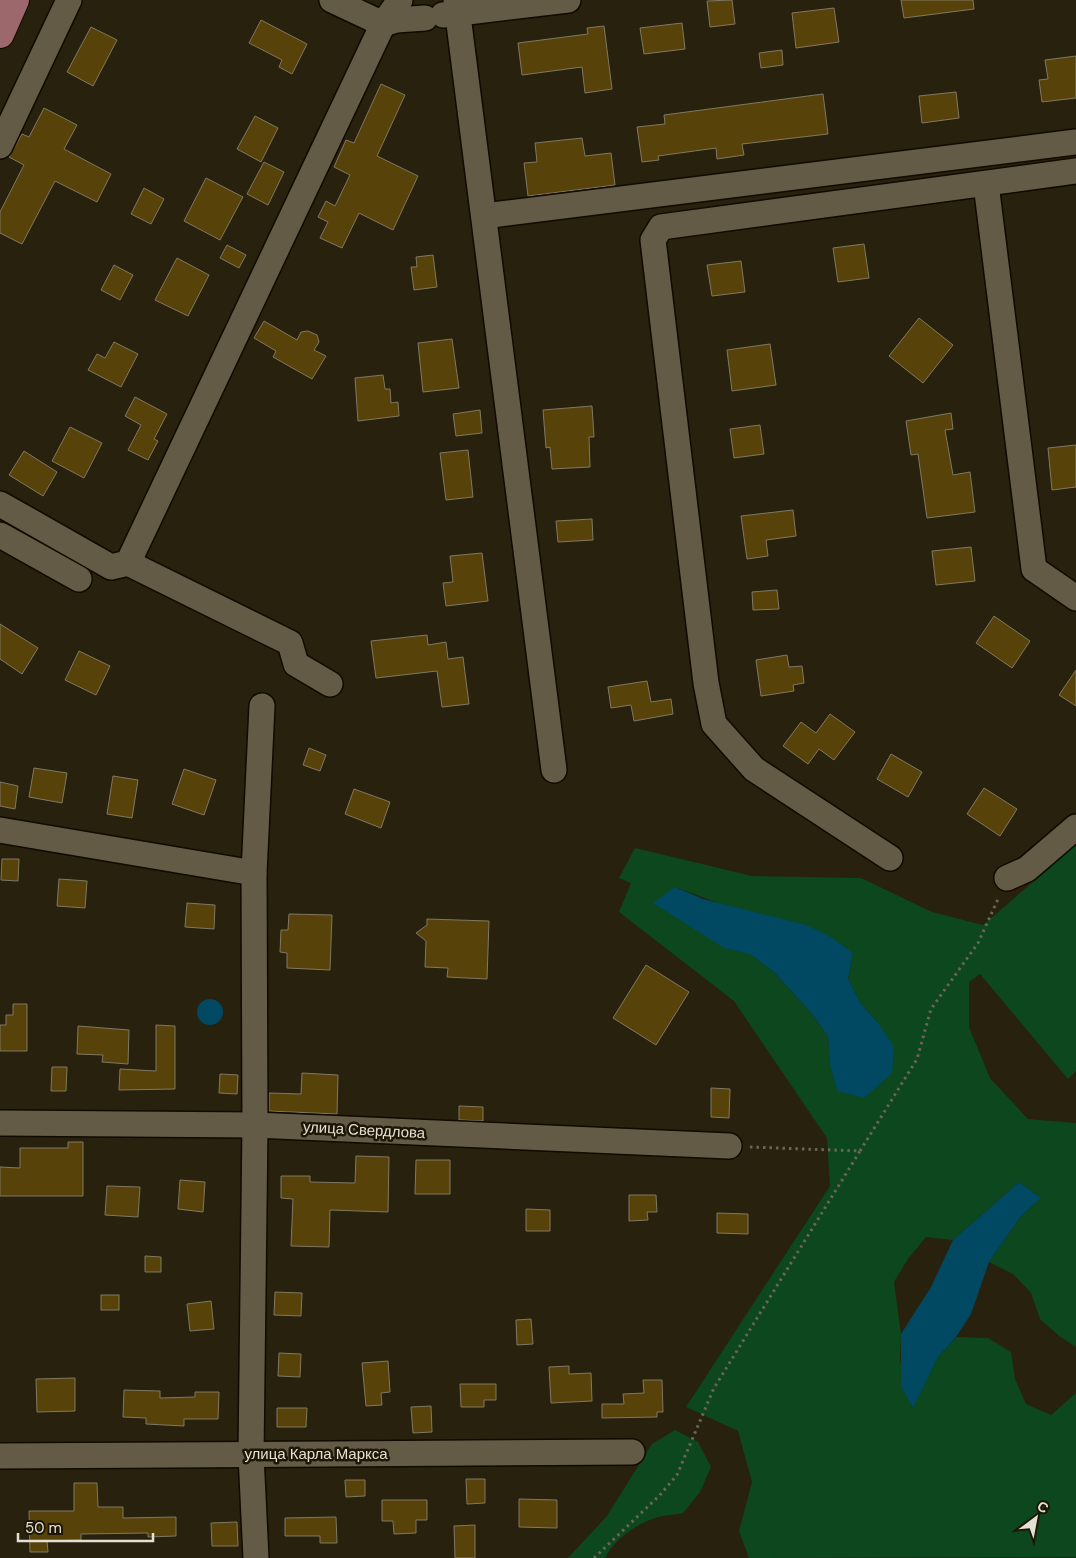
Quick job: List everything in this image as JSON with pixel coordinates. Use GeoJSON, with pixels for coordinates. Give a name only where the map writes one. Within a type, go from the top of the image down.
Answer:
{"type":"FeatureCollection","features":[{"type":"Feature","properties":{"kind":"main road"},"geometry":{"type":"LineString","coordinates":[[0,34],[15,0]]}},
{"type":"Feature","properties":{"kind":"street"},"geometry":{"type":"LineString","coordinates":[[0,146],[69,0]]}},
{"type":"Feature","properties":{"kind":"street"},"geometry":{"type":"LineString","coordinates":[[332,0],[383,24],[447,10]]}},
{"type":"Feature","properties":{"kind":"street"},"geometry":{"type":"LineString","coordinates":[[128,563],[383,24],[400,0]]}},
{"type":"Feature","properties":{"kind":"street"},"geometry":{"type":"LineString","coordinates":[[406,0],[411,9],[447,10],[568,0]]}},
{"type":"Feature","properties":{"kind":"street"},"geometry":{"type":"LineString","coordinates":[[447,10],[484,216],[554,770]]}},
{"type":"Feature","properties":{"kind":"street"},"geometry":{"type":"LineString","coordinates":[[484,216],[1076,142]]}},
{"type":"Feature","properties":{"kind":"street"},"geometry":{"type":"LineString","coordinates":[[890,858],[754,769],[714,724],[704,673],[653,240],[661,227],[1076,171]]}},
{"type":"Feature","properties":{"kind":"street"},"geometry":{"type":"LineString","coordinates":[[986,184],[1034,569],[1076,598]]}},
{"type":"Feature","properties":{"kind":"street"},"geometry":{"type":"LineString","coordinates":[[0,504],[111,567],[128,563],[290,643],[296,664],[330,684]]}},
{"type":"Feature","properties":{"kind":"street"},"geometry":{"type":"LineString","coordinates":[[0,534],[79,579]]}},
{"type":"Feature","properties":{"kind":"street"},"geometry":{"type":"LineString","coordinates":[[256,1558],[251,1455],[255,1125],[254,873],[262,706]]}},
{"type":"Feature","properties":{"kind":"street"},"geometry":{"type":"LineString","coordinates":[[1007,878],[1027,869],[1076,827]]}},
{"type":"Feature","properties":{"kind":"street"},"geometry":{"type":"LineString","coordinates":[[0,830],[254,873]]}},
{"type":"Feature","properties":{"kind":"street","name":"улица Свердлова"},"geometry":{"type":"LineString","coordinates":[[0,1123],[255,1125],[729,1146]]}},
{"type":"Feature","properties":{"kind":"street","name":"улица Карла Маркса"},"geometry":{"type":"LineString","coordinates":[[0,1456],[632,1452]]}},
{"type":"Feature","properties":{"kind":"path"},"geometry":{"type":"LineString","coordinates":[[594,1558],[659,1496],[677,1475],[714,1388],[917,1059],[931,1008],[978,943],[1007,878]]}},
{"type":"Feature","properties":{"kind":"path"},"geometry":{"type":"LineString","coordinates":[[729,1146],[860,1151]]}},
{"type":"Feature","properties":{"kind":"green space"},"geometry":{"type":"Polygon","coordinates":[[[1076,845],[1076,1071],[1068,1079],[980,974],[969,982],[969,1027],[990,1078],[1028,1119],[1076,1123],[1076,1347],[1059,1336],[1040,1319],[1031,1293],[1013,1274],[989,1262],[1021,1216],[1041,1198],[1019,1182],[953,1240],[926,1237],[908,1259],[894,1282],[901,1334],[900,1360],[912,1408],[938,1357],[956,1337],[988,1338],[1011,1352],[1015,1379],[1026,1404],[1051,1415],[1076,1393],[1076,1557],[749,1558],[739,1531],[752,1482],[738,1431],[686,1407],[830,1186],[827,1138],[734,1001],[619,912],[631,883],[619,878],[635,848],[752,876],[861,878],[932,912],[983,925],[1076,845]],[[675,887],[750,954],[774,972],[812,1014],[828,1036],[830,1064],[878,1023],[861,1004],[848,979],[853,953],[675,887]]]}},
{"type":"Feature","properties":{"kind":"green space"},"geometry":{"type":"Polygon","coordinates":[[[675,1430],[698,1442],[711,1467],[700,1492],[683,1513],[658,1517],[640,1524],[620,1539],[605,1558],[568,1558],[607,1516],[652,1444],[675,1430]]]}},
{"type":"Feature","properties":{"kind":"water"},"geometry":{"type":"Polygon","coordinates":[[[675,887],[703,899],[806,925],[831,937],[853,953],[848,979],[861,1004],[878,1023],[894,1047],[892,1073],[864,1098],[837,1091],[830,1064],[828,1036],[812,1014],[774,972],[750,954],[724,948],[653,903],[675,887]]]}},
{"type":"Feature","properties":{"kind":"water"},"geometry":{"type":"Polygon","coordinates":[[[210,999],[219,1003],[223,1012],[219,1021],[210,1025],[201,1021],[197,1012],[201,1003],[210,999]]]}},
{"type":"Feature","properties":{"kind":"water"},"geometry":{"type":"Polygon","coordinates":[[[1019,1182],[1041,1198],[1021,1216],[989,1262],[971,1314],[956,1337],[938,1357],[913,1408],[901,1386],[901,1334],[931,1287],[953,1240],[1019,1182]]]}},
{"type":"Feature","properties":{"kind":"building"},"geometry":{"type":"Polygon","coordinates":[[[732,0],[735,24],[710,27],[707,1],[732,0]]]}},
{"type":"Feature","properties":{"kind":"building"},"geometry":{"type":"Polygon","coordinates":[[[901,0],[973,0],[974,9],[904,18],[901,0]]]}},
{"type":"Feature","properties":{"kind":"building"},"geometry":{"type":"Polygon","coordinates":[[[834,8],[839,42],[796,48],[792,13],[834,8]]]}},
{"type":"Feature","properties":{"kind":"building"},"geometry":{"type":"Polygon","coordinates":[[[261,20],[307,44],[292,74],[279,67],[282,60],[249,43],[261,20]]]}},
{"type":"Feature","properties":{"kind":"building"},"geometry":{"type":"Polygon","coordinates":[[[682,23],[685,49],[644,54],[640,28],[682,23]]]}},
{"type":"Feature","properties":{"kind":"building"},"geometry":{"type":"Polygon","coordinates":[[[604,26],[612,89],[585,93],[582,67],[522,75],[518,43],[588,34],[587,28],[604,26]]]}},
{"type":"Feature","properties":{"kind":"building"},"geometry":{"type":"Polygon","coordinates":[[[91,27],[117,40],[93,86],[67,72],[91,27]]]}},
{"type":"Feature","properties":{"kind":"building"},"geometry":{"type":"Polygon","coordinates":[[[782,50],[783,65],[761,68],[759,53],[782,50]]]}},
{"type":"Feature","properties":{"kind":"building"},"geometry":{"type":"Polygon","coordinates":[[[1076,56],[1076,98],[1042,102],[1039,80],[1048,79],[1045,60],[1076,56]]]}},
{"type":"Feature","properties":{"kind":"building"},"geometry":{"type":"Polygon","coordinates":[[[381,84],[405,95],[377,156],[418,176],[393,230],[359,213],[342,248],[320,238],[328,222],[318,217],[326,201],[335,206],[350,175],[334,167],[346,140],[354,143],[381,84]]]}},
{"type":"Feature","properties":{"kind":"building"},"geometry":{"type":"Polygon","coordinates":[[[956,92],[959,118],[922,123],[919,96],[956,92]]]}},
{"type":"Feature","properties":{"kind":"building"},"geometry":{"type":"Polygon","coordinates":[[[823,94],[828,134],[742,144],[744,155],[717,159],[716,148],[658,156],[659,160],[642,162],[637,127],[665,124],[664,115],[823,94]]]}},
{"type":"Feature","properties":{"kind":"building"},"geometry":{"type":"Polygon","coordinates":[[[44,108],[77,125],[64,149],[111,174],[97,202],[55,181],[22,244],[0,233],[0,212],[24,165],[9,157],[22,134],[29,137],[44,108]]]}},
{"type":"Feature","properties":{"kind":"building"},"geometry":{"type":"Polygon","coordinates":[[[255,116],[278,128],[261,162],[237,149],[255,116]]]}},
{"type":"Feature","properties":{"kind":"building"},"geometry":{"type":"Polygon","coordinates":[[[582,138],[585,156],[611,153],[615,185],[528,196],[524,163],[537,162],[535,143],[582,138]]]}},
{"type":"Feature","properties":{"kind":"building"},"geometry":{"type":"Polygon","coordinates":[[[264,162],[284,172],[268,205],[247,194],[264,162]]]}},
{"type":"Feature","properties":{"kind":"building"},"geometry":{"type":"Polygon","coordinates":[[[206,178],[243,197],[220,240],[184,221],[206,178]]]}},
{"type":"Feature","properties":{"kind":"building"},"geometry":{"type":"Polygon","coordinates":[[[144,188],[164,199],[151,224],[131,214],[144,188]]]}},
{"type":"Feature","properties":{"kind":"building"},"geometry":{"type":"Polygon","coordinates":[[[864,244],[869,278],[838,282],[833,248],[864,244]]]}},
{"type":"Feature","properties":{"kind":"building"},"geometry":{"type":"Polygon","coordinates":[[[227,245],[246,255],[239,268],[220,258],[227,245]]]}},
{"type":"Feature","properties":{"kind":"building"},"geometry":{"type":"Polygon","coordinates":[[[433,255],[437,287],[414,290],[411,267],[417,267],[416,257],[433,255]]]}},
{"type":"Feature","properties":{"kind":"building"},"geometry":{"type":"Polygon","coordinates":[[[177,258],[209,275],[188,316],[155,300],[177,258]]]}},
{"type":"Feature","properties":{"kind":"building"},"geometry":{"type":"Polygon","coordinates":[[[741,261],[745,292],[712,296],[707,265],[741,261]]]}},
{"type":"Feature","properties":{"kind":"building"},"geometry":{"type":"Polygon","coordinates":[[[114,265],[133,275],[120,300],[101,290],[114,265]]]}},
{"type":"Feature","properties":{"kind":"building"},"geometry":{"type":"Polygon","coordinates":[[[919,318],[953,345],[923,383],[889,356],[919,318]]]}},
{"type":"Feature","properties":{"kind":"building"},"geometry":{"type":"Polygon","coordinates":[[[264,321],[297,340],[301,332],[308,331],[317,335],[319,342],[314,350],[326,356],[312,379],[273,357],[276,351],[254,338],[264,321]]]}},
{"type":"Feature","properties":{"kind":"building"},"geometry":{"type":"Polygon","coordinates":[[[452,339],[459,388],[423,392],[418,343],[452,339]]]}},
{"type":"Feature","properties":{"kind":"building"},"geometry":{"type":"Polygon","coordinates":[[[114,342],[138,354],[121,387],[88,370],[97,354],[105,358],[114,342]]]}},
{"type":"Feature","properties":{"kind":"building"},"geometry":{"type":"Polygon","coordinates":[[[770,344],[776,385],[732,391],[727,350],[770,344]]]}},
{"type":"Feature","properties":{"kind":"building"},"geometry":{"type":"Polygon","coordinates":[[[383,375],[385,389],[390,389],[391,403],[398,402],[399,416],[358,421],[355,378],[383,375]]]}},
{"type":"Feature","properties":{"kind":"building"},"geometry":{"type":"Polygon","coordinates":[[[135,397],[167,414],[154,439],[158,441],[148,460],[128,450],[141,425],[125,416],[135,397]]]}},
{"type":"Feature","properties":{"kind":"building"},"geometry":{"type":"Polygon","coordinates":[[[592,406],[594,437],[589,437],[590,467],[552,469],[550,447],[546,448],[543,410],[592,406]]]}},
{"type":"Feature","properties":{"kind":"building"},"geometry":{"type":"Polygon","coordinates":[[[480,410],[482,433],[456,436],[453,414],[480,410]]]}},
{"type":"Feature","properties":{"kind":"building"},"geometry":{"type":"Polygon","coordinates":[[[951,413],[953,429],[945,430],[953,475],[970,472],[975,512],[927,518],[918,454],[911,455],[906,421],[951,413]]]}},
{"type":"Feature","properties":{"kind":"building"},"geometry":{"type":"Polygon","coordinates":[[[760,425],[764,454],[734,458],[730,429],[760,425]]]}},
{"type":"Feature","properties":{"kind":"building"},"geometry":{"type":"Polygon","coordinates":[[[70,427],[102,443],[84,478],[52,461],[70,427]]]}},
{"type":"Feature","properties":{"kind":"building"},"geometry":{"type":"Polygon","coordinates":[[[1076,445],[1076,487],[1052,490],[1048,448],[1076,445]]]}},
{"type":"Feature","properties":{"kind":"building"},"geometry":{"type":"Polygon","coordinates":[[[468,450],[473,497],[446,500],[440,453],[468,450]]]}},
{"type":"Feature","properties":{"kind":"building"},"geometry":{"type":"Polygon","coordinates":[[[24,451],[57,472],[43,496],[9,475],[24,451]]]}},
{"type":"Feature","properties":{"kind":"building"},"geometry":{"type":"Polygon","coordinates":[[[793,510],[796,536],[766,540],[768,556],[747,559],[741,516],[793,510]]]}},
{"type":"Feature","properties":{"kind":"building"},"geometry":{"type":"Polygon","coordinates":[[[592,519],[593,540],[558,542],[556,521],[592,519]]]}},
{"type":"Feature","properties":{"kind":"building"},"geometry":{"type":"Polygon","coordinates":[[[971,547],[975,581],[936,585],[932,551],[971,547]]]}},
{"type":"Feature","properties":{"kind":"building"},"geometry":{"type":"Polygon","coordinates":[[[482,553],[488,601],[446,606],[443,583],[453,582],[450,556],[482,553]]]}},
{"type":"Feature","properties":{"kind":"building"},"geometry":{"type":"Polygon","coordinates":[[[777,590],[779,609],[753,610],[752,592],[777,590]]]}},
{"type":"Feature","properties":{"kind":"building"},"geometry":{"type":"Polygon","coordinates":[[[994,616],[1030,641],[1012,668],[976,643],[994,616]]]}},
{"type":"Feature","properties":{"kind":"building"},"geometry":{"type":"Polygon","coordinates":[[[0,624],[38,648],[22,674],[0,659],[0,624]]]}},
{"type":"Feature","properties":{"kind":"building"},"geometry":{"type":"Polygon","coordinates":[[[427,635],[428,645],[446,642],[448,659],[463,657],[469,704],[442,707],[437,671],[376,678],[371,641],[427,635]]]}},
{"type":"Feature","properties":{"kind":"building"},"geometry":{"type":"Polygon","coordinates":[[[79,651],[110,666],[96,695],[65,680],[79,651]]]}},
{"type":"Feature","properties":{"kind":"building"},"geometry":{"type":"Polygon","coordinates":[[[787,655],[789,667],[802,666],[804,683],[793,685],[794,691],[761,696],[756,660],[787,655]]]}},
{"type":"Feature","properties":{"kind":"building"},"geometry":{"type":"Polygon","coordinates":[[[1076,670],[1076,706],[1059,695],[1076,670]]]}},
{"type":"Feature","properties":{"kind":"building"},"geometry":{"type":"Polygon","coordinates":[[[647,681],[651,702],[671,699],[673,714],[634,721],[631,705],[611,708],[608,687],[647,681]]]}},
{"type":"Feature","properties":{"kind":"building"},"geometry":{"type":"Polygon","coordinates":[[[830,714],[855,732],[834,760],[819,749],[808,764],[783,746],[801,722],[816,733],[830,714]]]}},
{"type":"Feature","properties":{"kind":"building"},"geometry":{"type":"Polygon","coordinates":[[[309,748],[326,755],[320,771],[303,765],[309,748]]]}},
{"type":"Feature","properties":{"kind":"building"},"geometry":{"type":"Polygon","coordinates":[[[891,754],[922,772],[908,797],[877,779],[891,754]]]}},
{"type":"Feature","properties":{"kind":"building"},"geometry":{"type":"Polygon","coordinates":[[[34,768],[67,773],[62,803],[29,797],[34,768]]]}},
{"type":"Feature","properties":{"kind":"building"},"geometry":{"type":"Polygon","coordinates":[[[184,769],[216,780],[204,815],[172,804],[184,769]]]}},
{"type":"Feature","properties":{"kind":"building"},"geometry":{"type":"Polygon","coordinates":[[[113,776],[138,780],[132,818],[107,814],[113,776]]]}},
{"type":"Feature","properties":{"kind":"building"},"geometry":{"type":"Polygon","coordinates":[[[0,782],[18,786],[15,809],[0,806],[0,782]]]}},
{"type":"Feature","properties":{"kind":"building"},"geometry":{"type":"Polygon","coordinates":[[[984,788],[1017,809],[1000,836],[967,814],[984,788]]]}},
{"type":"Feature","properties":{"kind":"building"},"geometry":{"type":"Polygon","coordinates":[[[354,789],[390,802],[381,828],[345,814],[354,789]]]}},
{"type":"Feature","properties":{"kind":"building"},"geometry":{"type":"Polygon","coordinates":[[[2,859],[19,859],[18,881],[1,880],[2,859]]]}},
{"type":"Feature","properties":{"kind":"building"},"geometry":{"type":"Polygon","coordinates":[[[59,879],[87,881],[85,908],[57,906],[59,879]]]}},
{"type":"Feature","properties":{"kind":"building"},"geometry":{"type":"Polygon","coordinates":[[[187,903],[215,905],[214,929],[185,927],[187,903]]]}},
{"type":"Feature","properties":{"kind":"building"},"geometry":{"type":"Polygon","coordinates":[[[289,914],[332,915],[330,970],[287,968],[287,953],[280,952],[281,930],[288,930],[289,914]]]}},
{"type":"Feature","properties":{"kind":"building"},"geometry":{"type":"Polygon","coordinates":[[[427,919],[489,921],[487,979],[447,977],[448,968],[425,967],[426,941],[416,933],[427,925],[427,919]]]}},
{"type":"Feature","properties":{"kind":"building"},"geometry":{"type":"Polygon","coordinates":[[[646,965],[689,992],[656,1045],[613,1018],[646,965]]]}},
{"type":"Feature","properties":{"kind":"building"},"geometry":{"type":"Polygon","coordinates":[[[13,1004],[27,1004],[27,1051],[0,1051],[0,1025],[6,1025],[6,1015],[13,1015],[13,1004]]]}},
{"type":"Feature","properties":{"kind":"building"},"geometry":{"type":"Polygon","coordinates":[[[156,1025],[175,1026],[175,1089],[119,1090],[120,1069],[156,1071],[156,1025]]]}},
{"type":"Feature","properties":{"kind":"building"},"geometry":{"type":"Polygon","coordinates":[[[78,1026],[129,1030],[128,1064],[102,1062],[103,1055],[77,1054],[78,1026]]]}},
{"type":"Feature","properties":{"kind":"building"},"geometry":{"type":"Polygon","coordinates":[[[52,1067],[67,1067],[66,1091],[51,1091],[52,1067]]]}},
{"type":"Feature","properties":{"kind":"building"},"geometry":{"type":"Polygon","coordinates":[[[302,1073],[338,1075],[337,1114],[269,1111],[269,1093],[301,1094],[302,1073]]]}},
{"type":"Feature","properties":{"kind":"building"},"geometry":{"type":"Polygon","coordinates":[[[220,1074],[238,1075],[237,1094],[219,1093],[220,1074]]]}},
{"type":"Feature","properties":{"kind":"building"},"geometry":{"type":"Polygon","coordinates":[[[711,1088],[730,1089],[729,1118],[711,1117],[711,1088]]]}},
{"type":"Feature","properties":{"kind":"building"},"geometry":{"type":"Polygon","coordinates":[[[459,1106],[483,1107],[483,1121],[459,1120],[459,1106]]]}},
{"type":"Feature","properties":{"kind":"building"},"geometry":{"type":"Polygon","coordinates":[[[68,1142],[83,1142],[83,1196],[0,1196],[0,1167],[20,1168],[20,1148],[68,1148],[68,1142]]]}},
{"type":"Feature","properties":{"kind":"building"},"geometry":{"type":"Polygon","coordinates":[[[356,1156],[389,1157],[388,1212],[330,1210],[329,1247],[291,1246],[293,1199],[281,1198],[281,1176],[310,1176],[310,1182],[355,1183],[356,1156]]]}},
{"type":"Feature","properties":{"kind":"building"},"geometry":{"type":"Polygon","coordinates":[[[416,1160],[450,1160],[450,1194],[415,1194],[416,1160]]]}},
{"type":"Feature","properties":{"kind":"building"},"geometry":{"type":"Polygon","coordinates":[[[180,1180],[205,1182],[203,1212],[178,1209],[180,1180]]]}},
{"type":"Feature","properties":{"kind":"building"},"geometry":{"type":"Polygon","coordinates":[[[107,1186],[140,1187],[138,1217],[105,1215],[107,1186]]]}},
{"type":"Feature","properties":{"kind":"building"},"geometry":{"type":"Polygon","coordinates":[[[629,1195],[656,1195],[657,1212],[647,1212],[648,1220],[629,1221],[629,1195]]]}},
{"type":"Feature","properties":{"kind":"building"},"geometry":{"type":"Polygon","coordinates":[[[526,1209],[550,1210],[550,1231],[526,1231],[526,1209]]]}},
{"type":"Feature","properties":{"kind":"building"},"geometry":{"type":"Polygon","coordinates":[[[717,1213],[748,1214],[748,1234],[717,1233],[717,1213]]]}},
{"type":"Feature","properties":{"kind":"building"},"geometry":{"type":"Polygon","coordinates":[[[145,1256],[161,1257],[161,1272],[145,1272],[145,1256]]]}},
{"type":"Feature","properties":{"kind":"building"},"geometry":{"type":"Polygon","coordinates":[[[275,1292],[302,1293],[301,1316],[274,1315],[275,1292]]]}},
{"type":"Feature","properties":{"kind":"building"},"geometry":{"type":"Polygon","coordinates":[[[101,1295],[119,1295],[119,1310],[101,1310],[101,1295]]]}},
{"type":"Feature","properties":{"kind":"building"},"geometry":{"type":"Polygon","coordinates":[[[211,1301],[214,1329],[190,1331],[187,1304],[211,1301]]]}},
{"type":"Feature","properties":{"kind":"building"},"geometry":{"type":"Polygon","coordinates":[[[531,1319],[533,1344],[517,1345],[516,1320],[531,1319]]]}},
{"type":"Feature","properties":{"kind":"building"},"geometry":{"type":"Polygon","coordinates":[[[279,1353],[301,1354],[300,1377],[278,1376],[279,1353]]]}},
{"type":"Feature","properties":{"kind":"building"},"geometry":{"type":"Polygon","coordinates":[[[388,1361],[390,1392],[381,1393],[382,1405],[366,1406],[362,1363],[388,1361]]]}},
{"type":"Feature","properties":{"kind":"building"},"geometry":{"type":"Polygon","coordinates":[[[569,1366],[569,1374],[591,1373],[592,1401],[551,1403],[549,1367],[569,1366]]]}},
{"type":"Feature","properties":{"kind":"building"},"geometry":{"type":"Polygon","coordinates":[[[75,1378],[75,1411],[37,1412],[36,1379],[75,1378]]]}},
{"type":"Feature","properties":{"kind":"building"},"geometry":{"type":"Polygon","coordinates":[[[643,1380],[662,1380],[663,1412],[657,1412],[657,1417],[602,1418],[602,1404],[624,1404],[623,1394],[644,1393],[643,1380]]]}},
{"type":"Feature","properties":{"kind":"building"},"geometry":{"type":"Polygon","coordinates":[[[460,1384],[496,1384],[496,1400],[484,1400],[484,1407],[461,1407],[460,1384]]]}},
{"type":"Feature","properties":{"kind":"building"},"geometry":{"type":"Polygon","coordinates":[[[124,1390],[160,1391],[160,1398],[195,1397],[195,1392],[219,1392],[218,1419],[184,1419],[184,1426],[146,1424],[146,1418],[123,1417],[124,1390]]]}},
{"type":"Feature","properties":{"kind":"building"},"geometry":{"type":"Polygon","coordinates":[[[431,1406],[432,1432],[413,1433],[411,1407],[431,1406]]]}},
{"type":"Feature","properties":{"kind":"building"},"geometry":{"type":"Polygon","coordinates":[[[277,1408],[307,1408],[306,1427],[277,1427],[277,1408]]]}},
{"type":"Feature","properties":{"kind":"building"},"geometry":{"type":"Polygon","coordinates":[[[466,1479],[485,1479],[485,1503],[467,1504],[466,1479]]]}},
{"type":"Feature","properties":{"kind":"building"},"geometry":{"type":"Polygon","coordinates":[[[345,1480],[365,1480],[365,1496],[346,1497],[345,1480]]]}},
{"type":"Feature","properties":{"kind":"building"},"geometry":{"type":"Polygon","coordinates":[[[74,1483],[97,1483],[98,1507],[123,1507],[123,1518],[176,1517],[176,1536],[148,1537],[148,1533],[81,1534],[81,1540],[47,1541],[48,1552],[30,1552],[29,1511],[74,1511],[74,1483]]]}},
{"type":"Feature","properties":{"kind":"building"},"geometry":{"type":"Polygon","coordinates":[[[519,1499],[557,1500],[557,1528],[519,1527],[519,1499]]]}},
{"type":"Feature","properties":{"kind":"building"},"geometry":{"type":"Polygon","coordinates":[[[382,1500],[427,1500],[427,1520],[416,1520],[416,1533],[394,1534],[393,1521],[382,1521],[382,1500]]]}},
{"type":"Feature","properties":{"kind":"building"},"geometry":{"type":"Polygon","coordinates":[[[336,1517],[337,1543],[320,1543],[320,1536],[285,1536],[285,1518],[336,1517]]]}},
{"type":"Feature","properties":{"kind":"building"},"geometry":{"type":"Polygon","coordinates":[[[237,1522],[238,1546],[212,1546],[211,1523],[237,1522]]]}},
{"type":"Feature","properties":{"kind":"building"},"geometry":{"type":"Polygon","coordinates":[[[475,1525],[475,1558],[455,1558],[454,1526],[475,1525]]]}}]}
